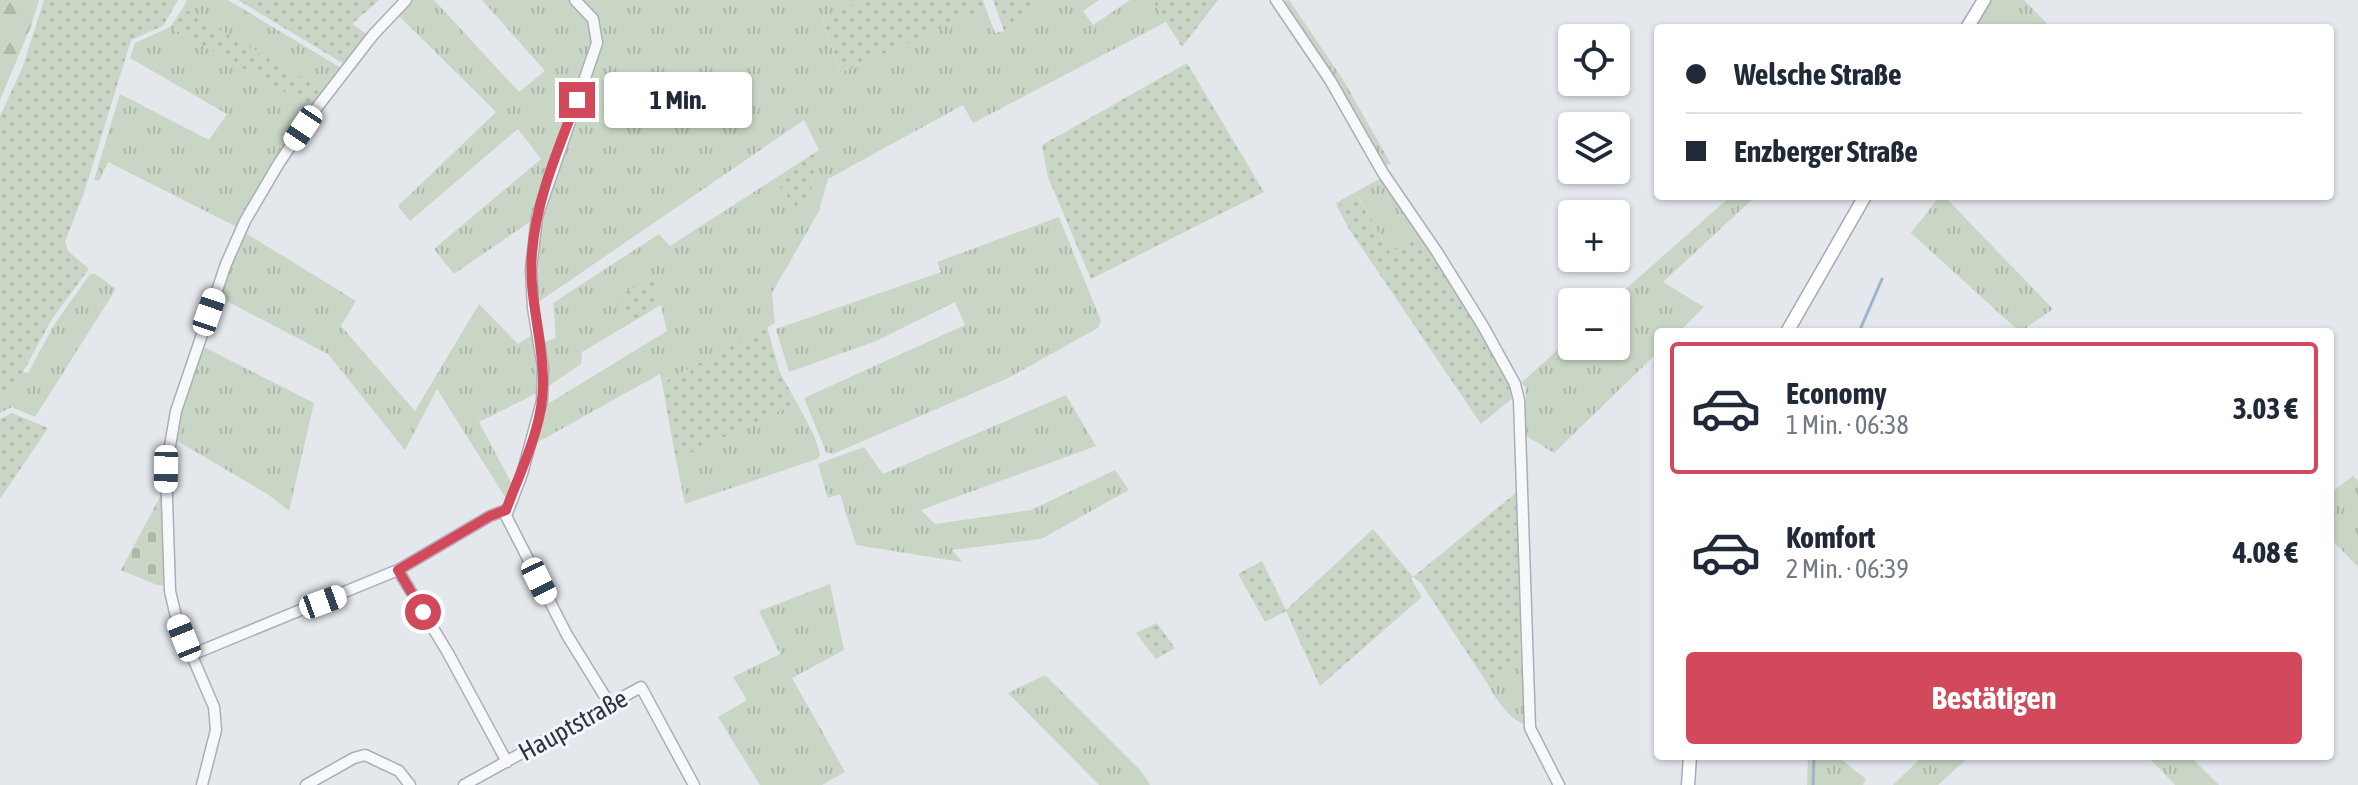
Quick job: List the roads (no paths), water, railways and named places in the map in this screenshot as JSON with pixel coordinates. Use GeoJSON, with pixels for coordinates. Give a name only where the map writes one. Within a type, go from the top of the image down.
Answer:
{"type":"FeatureCollection","features":[{"type":"Feature","properties":{"kind":"main road"},"geometry":{"type":"LineString","coordinates":[[1969,24],[1984,0]]}},
{"type":"Feature","properties":{"kind":"main road"},"geometry":{"type":"LineString","coordinates":[[1789,328],[1863,200]]}},
{"type":"Feature","properties":{"kind":"main road"},"geometry":{"type":"LineString","coordinates":[[1688,785],[1690,760]]}},
{"type":"Feature","properties":{"kind":"street"},"geometry":{"type":"LineString","coordinates":[[202,785],[216,730],[214,707],[177,621],[170,591],[166,469],[176,411],[226,264],[245,221],[279,163],[346,69],[406,0]]}},
{"type":"Feature","properties":{"kind":"street"},"geometry":{"type":"LineString","coordinates":[[575,0],[593,19],[597,43],[537,217],[531,269],[533,308],[543,368],[542,401],[519,483],[506,510],[507,523],[548,600],[609,703]]}},
{"type":"Feature","properties":{"kind":"street"},"geometry":{"type":"LineString","coordinates":[[1276,0],[1330,80],[1383,173],[1445,264],[1515,384],[1519,400],[1530,728],[1559,785]]}},
{"type":"Feature","properties":{"kind":"street"},"geometry":{"type":"LineString","coordinates":[[191,655],[398,570],[490,516],[506,510]]}},
{"type":"Feature","properties":{"kind":"street"},"geometry":{"type":"LineString","coordinates":[[398,570],[448,653],[507,762]]}},
{"type":"Feature","properties":{"kind":"street","name":"Hauptstraße"},"geometry":{"type":"LineString","coordinates":[[464,785],[641,687],[694,785]]}},
{"type":"Feature","properties":{"kind":"street"},"geometry":{"type":"LineString","coordinates":[[306,785],[365,755],[399,771],[410,785]]}},
{"type":"Feature","properties":{"kind":"waterway"},"geometry":{"type":"LineString","coordinates":[[1861,328],[1882,279]]}},
{"type":"Feature","properties":{"kind":"waterway"},"geometry":{"type":"LineString","coordinates":[[1813,785],[1814,760]]}}]}
